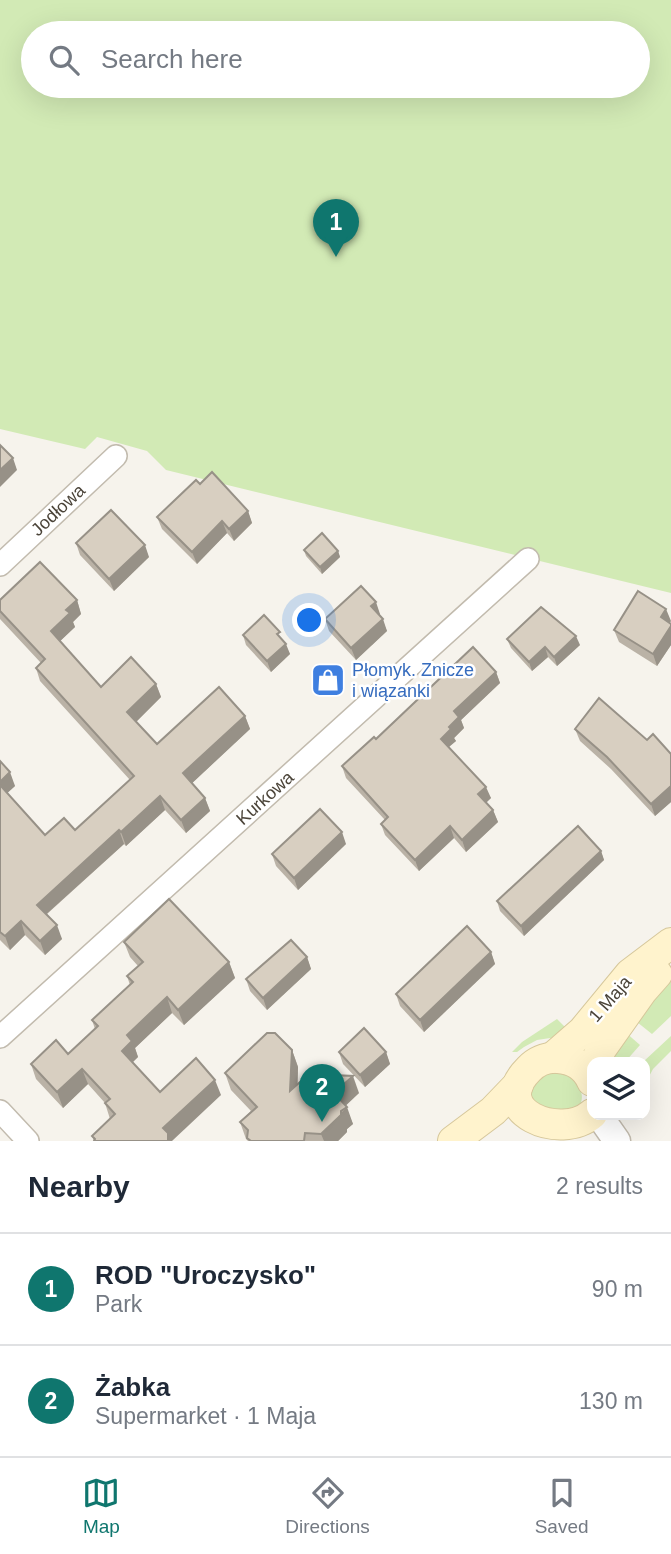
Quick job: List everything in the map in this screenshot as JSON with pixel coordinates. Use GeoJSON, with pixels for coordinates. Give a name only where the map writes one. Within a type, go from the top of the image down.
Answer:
{"type":"FeatureCollection","features":[{"type":"Feature","properties":{"kind":"main road","name":"1 Maja"},"geometry":{"type":"LineString","coordinates":[[518,1085],[532,1066],[551,1058],[583,1031],[630,974],[671,943]]}},
{"type":"Feature","properties":{"kind":"main road","name":"1 Maja"},"geometry":{"type":"LineString","coordinates":[[598,1057],[642,991],[671,957]]}},
{"type":"Feature","properties":{"kind":"main road"},"geometry":{"type":"LineString","coordinates":[[551,1058],[576,1063],[587,1074]]}},
{"type":"Feature","properties":{"kind":"main road"},"geometry":{"type":"LineString","coordinates":[[518,1085],[517,1104],[524,1122],[531,1129],[553,1138]]}},
{"type":"Feature","properties":{"kind":"main road"},"geometry":{"type":"LineString","coordinates":[[453,1141],[493,1111],[518,1085]]}},
{"type":"Feature","properties":{"kind":"main road"},"geometry":{"type":"LineString","coordinates":[[513,1140],[568,1136],[589,1120]]}},
{"type":"Feature","properties":{"kind":"street","name":"Jodłowa"},"geometry":{"type":"LineString","coordinates":[[0,565],[116,456]]}},
{"type":"Feature","properties":{"kind":"street","name":"Kurkowa"},"geometry":{"type":"LineString","coordinates":[[0,1037],[528,559]]}},
{"type":"Feature","properties":{"kind":"street"},"geometry":{"type":"LineString","coordinates":[[0,1111],[29,1141]]}},
{"type":"Feature","properties":{"kind":"street"},"geometry":{"type":"LineString","coordinates":[[603,1120],[617,1141]]}},
{"type":"Feature","properties":{"kind":"green space"},"geometry":{"type":"Polygon","coordinates":[[[0,0],[671,0],[671,593],[166,470],[147,451],[97,437],[85,449],[0,429],[0,0]]]}},
{"type":"Feature","properties":{"kind":"green space"},"geometry":{"type":"Polygon","coordinates":[[[671,975],[671,1016],[652,1034],[632,1018],[671,975]]]}},
{"type":"Feature","properties":{"kind":"green space"},"geometry":{"type":"Polygon","coordinates":[[[557,1019],[567,1029],[557,1037],[537,1040],[517,1052],[512,1052],[522,1042],[557,1019]]]}},
{"type":"Feature","properties":{"kind":"green space"},"geometry":{"type":"Polygon","coordinates":[[[624,1031],[640,1045],[629,1057],[613,1057],[624,1031]]]}},
{"type":"Feature","properties":{"kind":"green space"},"geometry":{"type":"Polygon","coordinates":[[[671,1036],[671,1051],[650,1075],[648,1057],[671,1036]]]}},
{"type":"Feature","properties":{"kind":"green space"},"geometry":{"type":"Polygon","coordinates":[[[547,1071],[567,1072],[579,1088],[582,1098],[574,1116],[531,1105],[532,1085],[547,1071]]]}},
{"type":"Feature","properties":{"kind":"building"},"geometry":{"type":"Polygon","coordinates":[[[0,445],[13,458],[0,470],[0,445]]]}},
{"type":"Feature","properties":{"kind":"building"},"geometry":{"type":"Polygon","coordinates":[[[212,472],[248,511],[229,529],[222,521],[192,552],[157,517],[196,480],[200,484],[212,472]]]}},
{"type":"Feature","properties":{"kind":"building"},"geometry":{"type":"Polygon","coordinates":[[[111,510],[145,545],[109,579],[76,543],[111,510]]]}},
{"type":"Feature","properties":{"kind":"building"},"geometry":{"type":"Polygon","coordinates":[[[322,533],[338,551],[320,567],[304,550],[322,533]]]}},
{"type":"Feature","properties":{"kind":"building"},"geometry":{"type":"Polygon","coordinates":[[[40,562],[77,600],[66,610],[70,613],[51,631],[101,687],[131,657],[156,684],[127,712],[157,744],[219,687],[245,716],[183,773],[205,798],[181,820],[160,796],[37,905],[57,925],[40,941],[21,921],[5,936],[0,932],[0,785],[45,835],[64,818],[75,830],[134,776],[36,668],[45,659],[0,611],[0,600],[40,562]]]}},
{"type":"Feature","properties":{"kind":"building"},"geometry":{"type":"Polygon","coordinates":[[[361,586],[376,602],[371,606],[383,619],[351,648],[325,619],[361,586]]]}},
{"type":"Feature","properties":{"kind":"building"},"geometry":{"type":"Polygon","coordinates":[[[638,591],[666,609],[661,617],[671,624],[653,654],[614,630],[638,591]]]}},
{"type":"Feature","properties":{"kind":"building"},"geometry":{"type":"Polygon","coordinates":[[[541,607],[576,636],[554,657],[545,647],[529,662],[507,639],[541,607]]]}},
{"type":"Feature","properties":{"kind":"building"},"geometry":{"type":"Polygon","coordinates":[[[264,615],[280,632],[277,634],[286,644],[267,661],[243,635],[264,615]]]}},
{"type":"Feature","properties":{"kind":"building"},"geometry":{"type":"Polygon","coordinates":[[[473,647],[496,672],[454,711],[459,717],[441,739],[486,787],[478,794],[493,810],[462,840],[450,826],[415,860],[381,824],[388,817],[342,766],[374,737],[376,739],[473,647]]]}},
{"type":"Feature","properties":{"kind":"building"},"geometry":{"type":"Polygon","coordinates":[[[599,698],[647,740],[653,734],[671,754],[671,786],[651,804],[607,757],[575,729],[599,698]]]}},
{"type":"Feature","properties":{"kind":"building"},"geometry":{"type":"Polygon","coordinates":[[[0,761],[10,772],[0,782],[0,761]]]}},
{"type":"Feature","properties":{"kind":"building"},"geometry":{"type":"Polygon","coordinates":[[[320,809],[342,832],[294,878],[272,854],[320,809]]]}},
{"type":"Feature","properties":{"kind":"building"},"geometry":{"type":"Polygon","coordinates":[[[578,826],[601,851],[521,926],[497,901],[578,826]]]}},
{"type":"Feature","properties":{"kind":"building"},"geometry":{"type":"Polygon","coordinates":[[[169,899],[229,962],[178,1010],[167,997],[127,1035],[132,1041],[122,1051],[160,1092],[196,1058],[215,1080],[163,1128],[168,1133],[168,1141],[94,1141],[92,1136],[115,1114],[105,1103],[110,1099],[82,1069],[57,1092],[31,1064],[56,1040],[68,1054],[98,1026],[92,1020],[133,982],[127,976],[143,962],[124,942],[169,899]]]}},
{"type":"Feature","properties":{"kind":"building"},"geometry":{"type":"Polygon","coordinates":[[[467,926],[491,952],[420,1020],[396,994],[467,926]]]}},
{"type":"Feature","properties":{"kind":"building"},"geometry":{"type":"Polygon","coordinates":[[[291,940],[307,957],[263,998],[246,979],[291,940]]]}},
{"type":"Feature","properties":{"kind":"building"},"geometry":{"type":"Polygon","coordinates":[[[364,1028],[386,1052],[360,1075],[339,1052],[364,1028]]]}},
{"type":"Feature","properties":{"kind":"building"},"geometry":{"type":"Polygon","coordinates":[[[267,1033],[275,1033],[292,1050],[290,1091],[309,1074],[353,1076],[334,1093],[347,1107],[321,1134],[305,1133],[304,1141],[251,1141],[247,1138],[248,1130],[240,1122],[257,1107],[225,1073],[267,1033]]]}},
{"type":"Feature","properties":{"kind":"place","name":"ROD \"Uroczysko\""},"geometry":{"type":"Point","coordinates":[336,257]}},
{"type":"Feature","properties":{"kind":"place","name":"Płomyk. Znicze i wiązanki"},"geometry":{"type":"Point","coordinates":[328,680]}},
{"type":"Feature","properties":{"kind":"place","name":"Żabka"},"geometry":{"type":"Point","coordinates":[322,1122]}}]}
